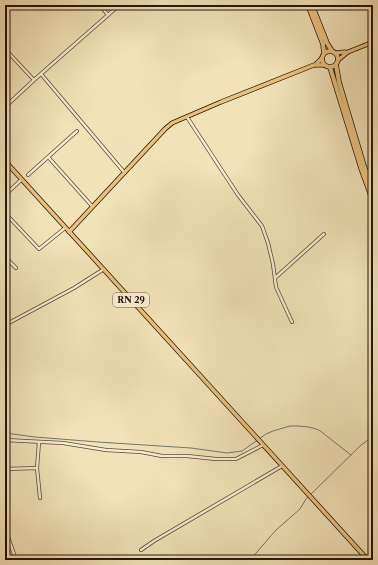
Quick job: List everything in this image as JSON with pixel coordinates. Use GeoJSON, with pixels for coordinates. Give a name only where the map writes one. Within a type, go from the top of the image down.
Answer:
{"type":"FeatureCollection","features":[{"type":"Feature","properties":{"kind":"highway"},"geometry":{"type":"LineString","coordinates":[[308,5],[323,44],[324,65],[330,67],[336,65]]}},
{"type":"Feature","properties":{"kind":"highway"},"geometry":{"type":"LineString","coordinates":[[312,5],[327,43],[338,60],[336,65],[339,82],[364,166],[373,190]]}},
{"type":"Feature","properties":{"kind":"highway"},"geometry":{"type":"LineString","coordinates":[[323,56],[328,51],[334,52]]}},
{"type":"Feature","properties":{"kind":"highway"},"geometry":{"type":"LineString","coordinates":[[330,67],[361,168],[373,201]]}},
{"type":"Feature","properties":{"kind":"main road"},"geometry":{"type":"LineString","coordinates":[[338,60],[348,52],[373,42]]}},
{"type":"Feature","properties":{"kind":"main road"},"geometry":{"type":"LineString","coordinates":[[334,52],[348,52]]}},
{"type":"Feature","properties":{"kind":"main road"},"geometry":{"type":"LineString","coordinates":[[314,65],[323,56]]}},
{"type":"Feature","properties":{"kind":"main road"},"geometry":{"type":"LineString","coordinates":[[69,232],[124,172],[172,123],[314,65],[324,65]]}},
{"type":"Feature","properties":{"kind":"main road","name":"RN 29"},"geometry":{"type":"LineString","coordinates":[[5,161],[368,560]]}},
{"type":"Feature","properties":{"kind":"street"},"geometry":{"type":"LineString","coordinates":[[100,5],[108,15]]}},
{"type":"Feature","properties":{"kind":"street"},"geometry":{"type":"LineString","coordinates":[[5,108],[34,80],[119,5]]}},
{"type":"Feature","properties":{"kind":"street"},"geometry":{"type":"LineString","coordinates":[[5,50],[34,80]]}},
{"type":"Feature","properties":{"kind":"street"},"geometry":{"type":"LineString","coordinates":[[5,56],[8,53]]}},
{"type":"Feature","properties":{"kind":"street"},"geometry":{"type":"LineString","coordinates":[[41,74],[124,172]]}},
{"type":"Feature","properties":{"kind":"street"},"geometry":{"type":"LineString","coordinates":[[186,117],[238,195],[262,226],[273,264],[276,287],[292,322]]}},
{"type":"Feature","properties":{"kind":"street"},"geometry":{"type":"LineString","coordinates":[[28,175],[49,158],[77,131]]}},
{"type":"Feature","properties":{"kind":"street"},"geometry":{"type":"LineString","coordinates":[[49,158],[92,206]]}},
{"type":"Feature","properties":{"kind":"street"},"geometry":{"type":"LineString","coordinates":[[5,195],[22,179]]}},
{"type":"Feature","properties":{"kind":"street"},"geometry":{"type":"LineString","coordinates":[[5,213],[39,249],[65,228]]}},
{"type":"Feature","properties":{"kind":"street"},"geometry":{"type":"LineString","coordinates":[[275,279],[324,234]]}},
{"type":"Feature","properties":{"kind":"street"},"geometry":{"type":"LineString","coordinates":[[5,257],[6,261],[16,268]]}},
{"type":"Feature","properties":{"kind":"street"},"geometry":{"type":"LineString","coordinates":[[5,325],[74,288],[104,269]]}},
{"type":"Feature","properties":{"kind":"street"},"geometry":{"type":"LineString","coordinates":[[5,440],[63,443],[114,451],[141,452],[162,456],[187,456],[229,460],[236,459],[260,442]]}},
{"type":"Feature","properties":{"kind":"street"},"geometry":{"type":"LineString","coordinates":[[39,442],[37,468],[40,498]]}},
{"type":"Feature","properties":{"kind":"street"},"geometry":{"type":"LineString","coordinates":[[141,550],[282,466]]}},
{"type":"Feature","properties":{"kind":"street"},"geometry":{"type":"LineString","coordinates":[[5,469],[37,468]]}},
{"type":"Feature","properties":{"kind":"street"},"geometry":{"type":"LineString","coordinates":[[5,518],[8,537],[15,559]]}},
{"type":"Feature","properties":{"kind":"waterway"},"geometry":{"type":"LineString","coordinates":[[5,433],[35,437],[191,448],[227,453],[242,451],[266,434],[273,431],[290,426],[298,426],[319,430],[351,455]]}},
{"type":"Feature","properties":{"kind":"waterway"},"geometry":{"type":"LineString","coordinates":[[250,560],[276,530],[300,509],[306,499],[360,446],[373,436]]}}]}
